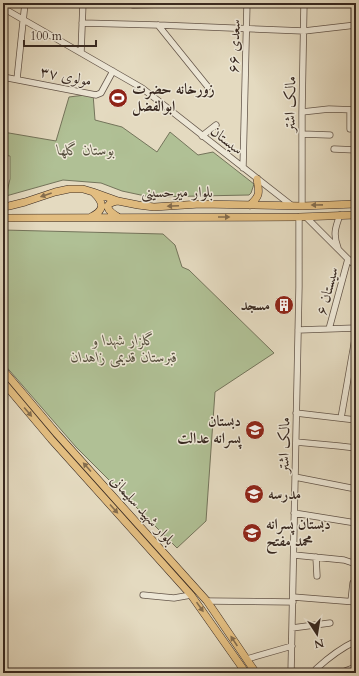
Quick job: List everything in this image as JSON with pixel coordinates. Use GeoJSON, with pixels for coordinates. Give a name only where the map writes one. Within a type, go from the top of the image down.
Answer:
{"type":"FeatureCollection","features":[{"type":"Feature","properties":{"kind":"main road"},"geometry":{"type":"LineString","coordinates":[[250,205],[256,200],[258,195],[259,190],[257,179]]}},
{"type":"Feature","properties":{"kind":"main road","name":"بلوار میرحسینی"},"geometry":{"type":"LineString","coordinates":[[3,207],[25,202],[69,188],[83,189],[118,201],[154,207],[200,204],[302,206],[355,204]]}},
{"type":"Feature","properties":{"kind":"main road"},"geometry":{"type":"LineString","coordinates":[[89,218],[98,214],[102,206],[101,202],[93,192]]}},
{"type":"Feature","properties":{"kind":"main road"},"geometry":{"type":"LineString","coordinates":[[118,201],[108,204],[108,210],[110,213],[118,218]]}},
{"type":"Feature","properties":{"kind":"main road","name":"بلوار میرحسینی"},"geometry":{"type":"LineString","coordinates":[[3,218],[303,217],[356,215]]}},
{"type":"Feature","properties":{"kind":"main road","name":"بلوار شهید سلیمانی"},"geometry":{"type":"LineString","coordinates":[[3,370],[57,434],[207,601],[256,672]]}},
{"type":"Feature","properties":{"kind":"main road","name":"بلوار شهید سلیمانی"},"geometry":{"type":"LineString","coordinates":[[3,382],[51,439],[192,594],[246,673]]}},
{"type":"Feature","properties":{"kind":"street"},"geometry":{"type":"LineString","coordinates":[[17,79],[25,3]]}},
{"type":"Feature","properties":{"kind":"street"},"geometry":{"type":"LineString","coordinates":[[81,53],[82,3]]}},
{"type":"Feature","properties":{"kind":"street"},"geometry":{"type":"LineString","coordinates":[[133,5],[216,3]]}},
{"type":"Feature","properties":{"kind":"street","name":"سعدی ۶۶"},"geometry":{"type":"LineString","coordinates":[[243,168],[244,90],[248,3]]}},
{"type":"Feature","properties":{"kind":"street","name":"مالک اشتر"},"geometry":{"type":"LineString","coordinates":[[302,206],[304,3]]}},
{"type":"Feature","properties":{"kind":"street","name":"سیستان"},"geometry":{"type":"LineString","coordinates":[[3,8],[142,88],[291,205]]}},
{"type":"Feature","properties":{"kind":"street"},"geometry":{"type":"LineString","coordinates":[[82,23],[304,31],[356,25]]}},
{"type":"Feature","properties":{"kind":"street"},"geometry":{"type":"LineString","coordinates":[[158,25],[208,87]]}},
{"type":"Feature","properties":{"kind":"street","name":"مولوی ۳۷"},"geometry":{"type":"LineString","coordinates":[[3,77],[96,94],[101,93],[113,71]]}},
{"type":"Feature","properties":{"kind":"street"},"geometry":{"type":"LineString","coordinates":[[302,112],[329,109],[353,110],[350,129]]}},
{"type":"Feature","properties":{"kind":"street"},"geometry":{"type":"LineString","coordinates":[[202,136],[216,125]]}},
{"type":"Feature","properties":{"kind":"street"},"geometry":{"type":"LineString","coordinates":[[302,134],[330,135]]}},
{"type":"Feature","properties":{"kind":"street"},"geometry":{"type":"LineString","coordinates":[[334,149],[355,150],[355,204]]}},
{"type":"Feature","properties":{"kind":"street"},"geometry":{"type":"LineString","coordinates":[[339,250],[334,234],[340,215]]}},
{"type":"Feature","properties":{"kind":"street"},"geometry":{"type":"LineString","coordinates":[[303,217],[356,266]]}},
{"type":"Feature","properties":{"kind":"street","name":"مالک اشتر"},"geometry":{"type":"LineString","coordinates":[[291,673],[298,330],[303,217]]}},
{"type":"Feature","properties":{"kind":"street","name":"سیستان ۶"},"geometry":{"type":"LineString","coordinates":[[329,329],[348,259]]}},
{"type":"Feature","properties":{"kind":"street"},"geometry":{"type":"LineString","coordinates":[[298,330],[356,328]]}},
{"type":"Feature","properties":{"kind":"street"},"geometry":{"type":"LineString","coordinates":[[341,418],[356,333]]}},
{"type":"Feature","properties":{"kind":"street"},"geometry":{"type":"LineString","coordinates":[[296,412],[356,420]]}},
{"type":"Feature","properties":{"kind":"street"},"geometry":{"type":"LineString","coordinates":[[296,442],[356,448]]}},
{"type":"Feature","properties":{"kind":"street"},"geometry":{"type":"LineString","coordinates":[[295,477],[356,489]]}},
{"type":"Feature","properties":{"kind":"street"},"geometry":{"type":"LineString","coordinates":[[294,513],[356,523]]}},
{"type":"Feature","properties":{"kind":"street"},"geometry":{"type":"LineString","coordinates":[[294,555],[344,560],[356,564]]}},
{"type":"Feature","properties":{"kind":"street"},"geometry":{"type":"LineString","coordinates":[[316,557],[317,576]]}},
{"type":"Feature","properties":{"kind":"street"},"geometry":{"type":"LineString","coordinates":[[207,601],[293,599],[354,602],[354,583]]}},
{"type":"Feature","properties":{"kind":"street"},"geometry":{"type":"LineString","coordinates":[[143,595],[174,598],[192,594]]}},
{"type":"Feature","properties":{"kind":"street"},"geometry":{"type":"LineString","coordinates":[[292,628],[330,624]]}},
{"type":"Feature","properties":{"kind":"street"},"geometry":{"type":"LineString","coordinates":[[315,673],[316,669],[326,660],[356,641]]}},
{"type":"Feature","properties":{"kind":"street"},"geometry":{"type":"LineString","coordinates":[[247,659],[292,646]]}},
{"type":"Feature","properties":{"kind":"street"},"geometry":{"type":"LineString","coordinates":[[340,673],[353,668]]}},
{"type":"Feature","properties":{"kind":"green space","name":"بوستان گلها"},"geometry":{"type":"Polygon","coordinates":[[[93,94],[95,120],[122,127],[157,152],[170,132],[198,155],[213,152],[254,184],[251,193],[249,195],[150,197],[122,191],[101,183],[63,180],[6,196],[10,179],[10,156],[3,155],[3,132],[56,141],[69,97],[93,94]]]}},
{"type":"Feature","properties":{"kind":"green space","name":"گلزار شهدا و قبرستان قدیمی زاهدان"},"geometry":{"type":"Polygon","coordinates":[[[3,230],[163,234],[175,245],[182,267],[189,270],[274,353],[215,392],[206,521],[177,548],[76,447],[3,363],[3,230]]]}},
{"type":"Feature","properties":{"kind":"place","name":"زورخانه حضرت ابوالفضل"},"geometry":{"type":"Point","coordinates":[118,98]}},
{"type":"Feature","properties":{"kind":"place","name":"مسجد"},"geometry":{"type":"Point","coordinates":[284,305]}},
{"type":"Feature","properties":{"kind":"place","name":"دبستان پسرانه عدالت"},"geometry":{"type":"Point","coordinates":[255,430]}},
{"type":"Feature","properties":{"kind":"place","name":"مدرسه"},"geometry":{"type":"Point","coordinates":[254,494]}},
{"type":"Feature","properties":{"kind":"place","name":"دبستان پسرانه محمد مفتح"},"geometry":{"type":"Point","coordinates":[252,533]}}]}
